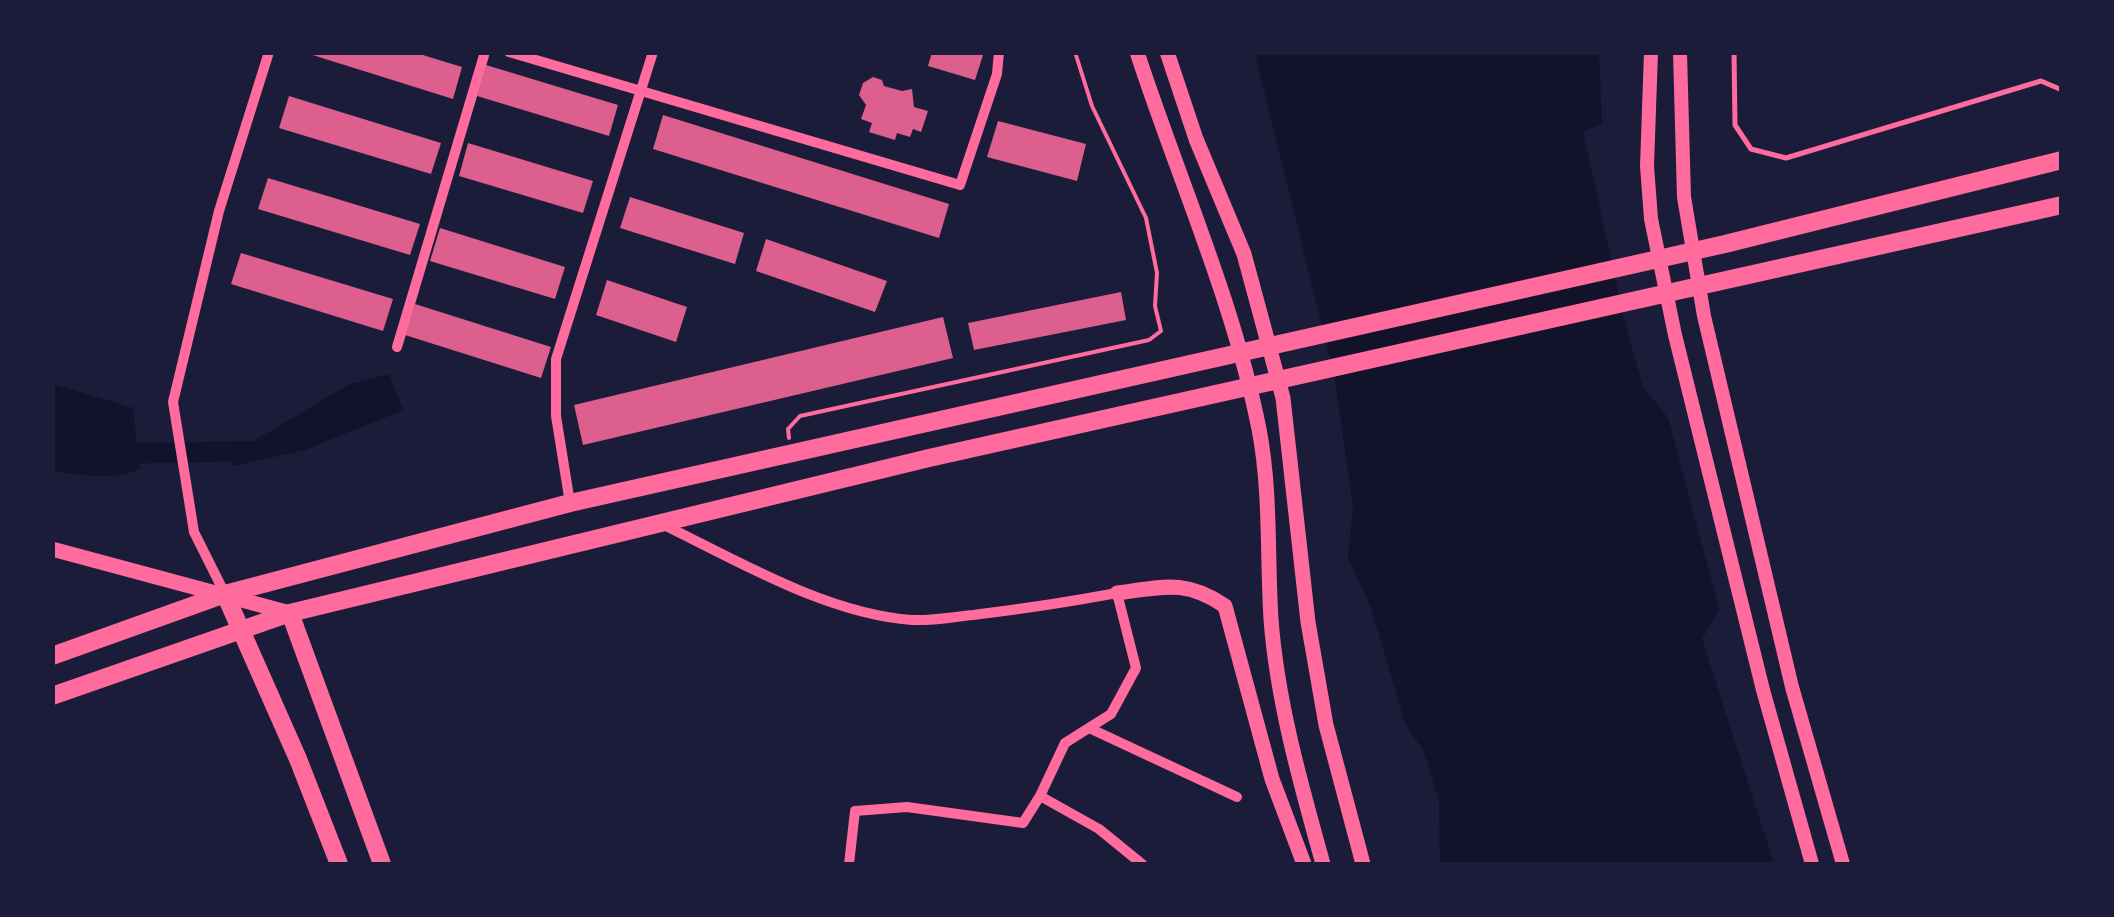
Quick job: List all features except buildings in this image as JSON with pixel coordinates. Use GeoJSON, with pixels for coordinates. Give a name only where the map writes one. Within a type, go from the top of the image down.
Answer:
{"type":"FeatureCollection","features":[{"type":"Feature","properties":{"kind":"main road"},"geometry":{"type":"LineString","coordinates":[[1137,52],[1168,150],[1210,251],[1236,332],[1260,432],[1269,530],[1271,620],[1282,693],[1323,864]]}},
{"type":"Feature","properties":{"kind":"main road"},"geometry":{"type":"LineString","coordinates":[[1167,52],[1196,139],[1244,254],[1283,398],[1308,622],[1326,725],[1364,864]]}},
{"type":"Feature","properties":{"kind":"main road"},"geometry":{"type":"LineString","coordinates":[[52,656],[224,594],[570,503],[1706,248],[2061,160]]}},
{"type":"Feature","properties":{"kind":"main road"},"geometry":{"type":"LineString","coordinates":[[52,696],[290,612],[929,458],[2062,205]]}},
{"type":"Feature","properties":{"kind":"main road"},"geometry":{"type":"LineString","coordinates":[[52,550],[290,612]]}},
{"type":"Feature","properties":{"kind":"main road"},"geometry":{"type":"LineString","coordinates":[[1117,593],[1172,586],[1202,590],[1225,606],[1272,779],[1304,864]]}},
{"type":"Feature","properties":{"kind":"main road"},"geometry":{"type":"LineString","coordinates":[[224,594],[298,758],[338,864]]}},
{"type":"Feature","properties":{"kind":"main road"},"geometry":{"type":"LineString","coordinates":[[290,612],[382,864]]}},
{"type":"Feature","properties":{"kind":"street"},"geometry":{"type":"LineString","coordinates":[[224,594],[194,532],[173,402],[219,210],[269,52]]}},
{"type":"Feature","properties":{"kind":"street"},"geometry":{"type":"LineString","coordinates":[[397,347],[485,52]]}},
{"type":"Feature","properties":{"kind":"street"},"geometry":{"type":"LineString","coordinates":[[509,52],[960,185],[997,74],[999,52]]}},
{"type":"Feature","properties":{"kind":"street"},"geometry":{"type":"LineString","coordinates":[[570,503],[556,416],[556,359],[652,52]]}},
{"type":"Feature","properties":{"kind":"street"},"geometry":{"type":"LineString","coordinates":[[1651,52],[1646,166],[1655,238],[1675,335],[1754,653],[1812,864]]}},
{"type":"Feature","properties":{"kind":"street"},"geometry":{"type":"LineString","coordinates":[[1680,52],[1684,197],[1704,316],[1792,686],[1843,864]]}},
{"type":"Feature","properties":{"kind":"street"},"geometry":{"type":"LineString","coordinates":[[662,524],[838,604],[874,615],[916,620],[1042,607],[1117,593],[1136,668],[1111,714],[1065,743],[1023,822],[906,807],[855,811],[849,864]]}},
{"type":"Feature","properties":{"kind":"street"},"geometry":{"type":"LineString","coordinates":[[1089,728],[1237,796]]}},
{"type":"Feature","properties":{"kind":"street"},"geometry":{"type":"LineString","coordinates":[[1040,796],[1099,828],[1142,864]]}},
{"type":"Feature","properties":{"kind":"lane"},"geometry":{"type":"LineString","coordinates":[[1734,52],[1734,125],[1752,149],[1786,158],[2041,81],[2062,90]]}},
{"type":"Feature","properties":{"kind":"path"},"geometry":{"type":"LineString","coordinates":[[790,452],[788,429],[800,416],[1149,340],[1162,331],[1155,306],[1158,273],[1146,218],[1092,106],[1075,52]]}},
{"type":"Feature","properties":{"kind":"shaded area"},"geometry":{"type":"Polygon","coordinates":[[[1255,53],[1599,53],[1602,124],[1583,131],[1643,387],[1668,418],[1719,609],[1702,639],[1774,864],[1440,864],[1439,801],[1424,752],[1405,723],[1371,608],[1348,557],[1353,507],[1335,380],[1255,53]]]}},
{"type":"Feature","properties":{"kind":"shaded area"},"geometry":{"type":"Polygon","coordinates":[[[389,374],[403,410],[305,450],[233,466],[227,445],[252,442],[348,385],[389,374]]]}},
{"type":"Feature","properties":{"kind":"shaded area"},"geometry":{"type":"Polygon","coordinates":[[[53,384],[133,408],[140,469],[108,476],[53,471],[53,384]]]}},
{"type":"Feature","properties":{"kind":"waterway"},"geometry":{"type":"LineString","coordinates":[[111,454],[252,451]]}}]}
